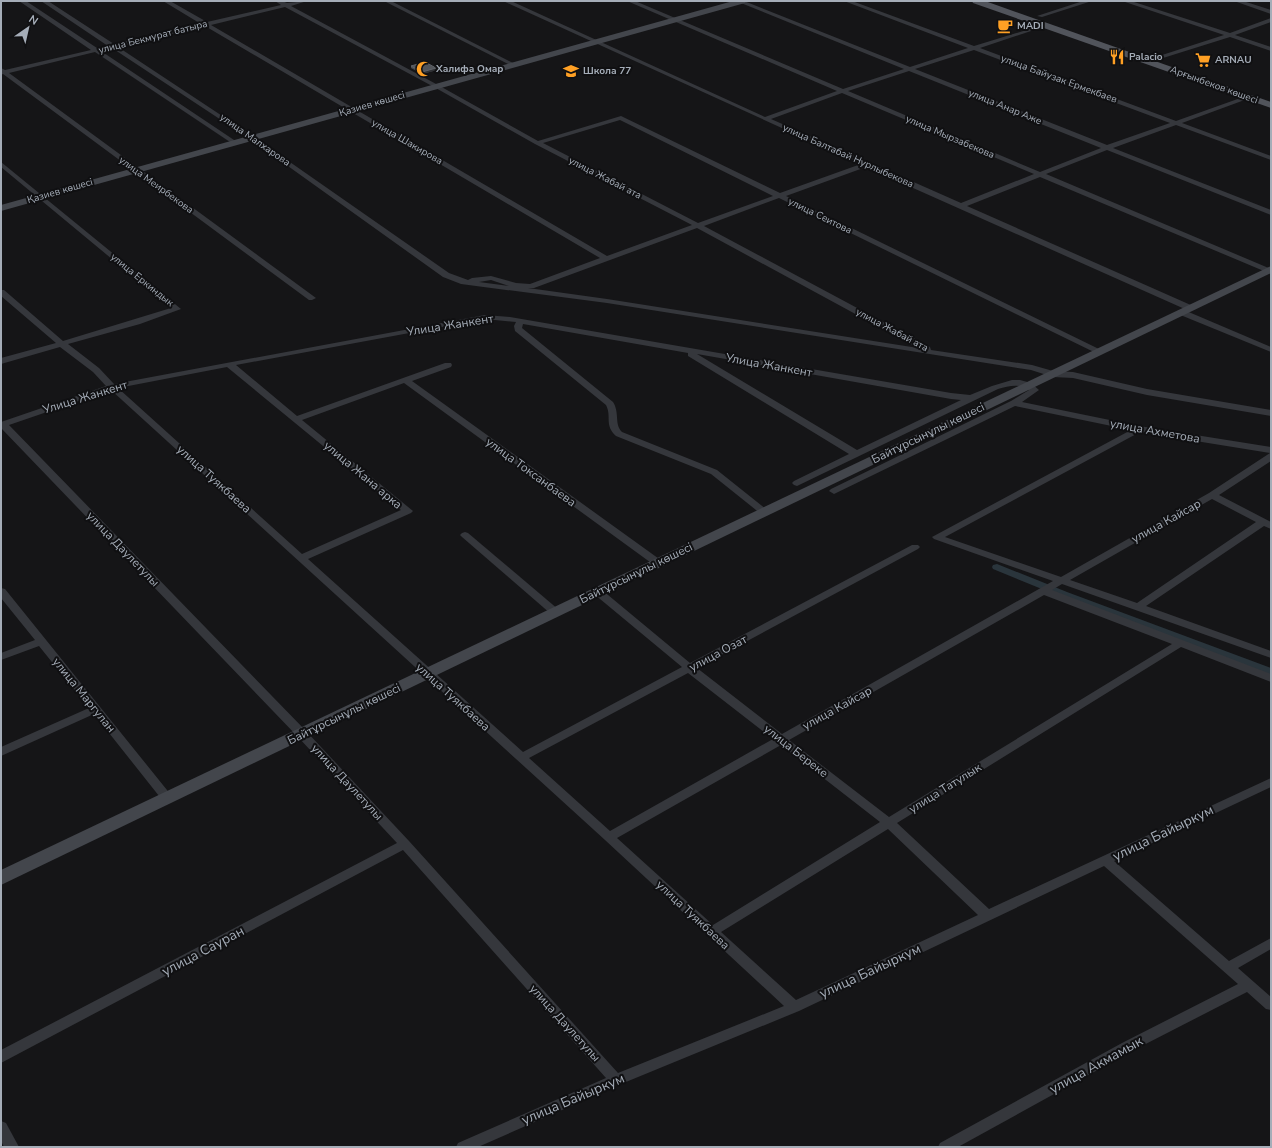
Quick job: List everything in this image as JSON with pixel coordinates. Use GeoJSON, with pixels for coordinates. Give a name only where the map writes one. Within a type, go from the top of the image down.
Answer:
{"type":"FeatureCollection","features":[{"type":"Feature","properties":{"kind":"main road","name":"Қазиев көшесі"},"geometry":{"type":"LineString","coordinates":[[1,208],[740,1]]}},
{"type":"Feature","properties":{"kind":"main road","name":"Арғынбеков көшесі"},"geometry":{"type":"LineString","coordinates":[[976,1],[1161,57],[1271,95]]}},
{"type":"Feature","properties":{"kind":"main road","name":"Арғынбеков көшесі"},"geometry":{"type":"LineString","coordinates":[[998,1],[1042,20],[1271,105]]}},
{"type":"Feature","properties":{"kind":"main road","name":"Байтұрсынұлы көшесі"},"geometry":{"type":"LineString","coordinates":[[1,878],[1270,271]]}},
{"type":"Feature","properties":{"kind":"street","name":"улица Малхарова"},"geometry":{"type":"LineString","coordinates":[[22,1],[235,143]]}},
{"type":"Feature","properties":{"kind":"street","name":"улица Малхарова"},"geometry":{"type":"LineString","coordinates":[[44,1],[252,138],[434,267],[446,275],[464,282],[607,301],[1032,368],[1053,374],[1073,375],[1147,392],[1271,413]]}},
{"type":"Feature","properties":{"kind":"street","name":"улица Шакирова"},"geometry":{"type":"LineString","coordinates":[[166,1],[607,259]]}},
{"type":"Feature","properties":{"kind":"street","name":"улица Жабай ата"},"geometry":{"type":"LineString","coordinates":[[278,1],[436,86],[536,143],[700,226],[934,353]]}},
{"type":"Feature","properties":{"kind":"street","name":"улица Бекмурат батыра"},"geometry":{"type":"LineString","coordinates":[[2,72],[98,51],[304,1]]}},
{"type":"Feature","properties":{"kind":"street"},"geometry":{"type":"LineString","coordinates":[[387,1],[514,65]]}},
{"type":"Feature","properties":{"kind":"street","name":"улица Балтабай Нурлыбекова"},"geometry":{"type":"LineString","coordinates":[[506,1],[961,206],[1271,350]]}},
{"type":"Feature","properties":{"kind":"street","name":"улица Мырзабекова"},"geometry":{"type":"LineString","coordinates":[[630,1],[1039,175],[1270,271]]}},
{"type":"Feature","properties":{"kind":"street","name":"улица Анар Аже"},"geometry":{"type":"LineString","coordinates":[[740,1],[1271,213]]}},
{"type":"Feature","properties":{"kind":"street","name":"улица Байузак Ермекбаев"},"geometry":{"type":"LineString","coordinates":[[847,1],[1271,158]]}},
{"type":"Feature","properties":{"kind":"street"},"geometry":{"type":"LineString","coordinates":[[765,119],[842,91],[976,48],[1089,1]]}},
{"type":"Feature","properties":{"kind":"street"},"geometry":{"type":"LineString","coordinates":[[1125,1],[1271,49]]}},
{"type":"Feature","properties":{"kind":"street"},"geometry":{"type":"LineString","coordinates":[[1237,1],[1271,12]]}},
{"type":"Feature","properties":{"kind":"street"},"geometry":{"type":"LineString","coordinates":[[1161,57],[1231,35],[1271,20]]}},
{"type":"Feature","properties":{"kind":"street","name":"улица Меирбекова"},"geometry":{"type":"LineString","coordinates":[[2,72],[312,298]]}},
{"type":"Feature","properties":{"kind":"street"},"geometry":{"type":"LineString","coordinates":[[961,206],[1106,148],[1248,97]]}},
{"type":"Feature","properties":{"kind":"street","name":"улица Сеитова"},"geometry":{"type":"LineString","coordinates":[[536,143],[622,118],[1098,352]]}},
{"type":"Feature","properties":{"kind":"street","name":"улица Еркиндык"},"geometry":{"type":"LineString","coordinates":[[1,164],[177,309],[1,361]]}},
{"type":"Feature","properties":{"kind":"street"},"geometry":{"type":"LineString","coordinates":[[464,282],[491,278],[515,285],[532,286],[867,164]]}},
{"type":"Feature","properties":{"kind":"street","name":"улица Туякбаева"},"geometry":{"type":"LineString","coordinates":[[1,292],[62,344],[96,370],[112,387],[609,837],[794,1007]]}},
{"type":"Feature","properties":{"kind":"street","name":"Улица Жанкент"},"geometry":{"type":"LineString","coordinates":[[2,425],[112,387],[484,317],[521,321],[686,351],[951,396],[971,398]]}},
{"type":"Feature","properties":{"kind":"street"},"geometry":{"type":"LineString","coordinates":[[521,321],[518,329],[610,404],[612,407],[613,429],[615,432],[626,438],[714,472],[764,512]]}},
{"type":"Feature","properties":{"kind":"street"},"geometry":{"type":"LineString","coordinates":[[686,351],[856,454]]}},
{"type":"Feature","properties":{"kind":"street","name":"улица Жана арка"},"geometry":{"type":"LineString","coordinates":[[229,364],[408,511],[301,558]]}},
{"type":"Feature","properties":{"kind":"street"},"geometry":{"type":"LineString","coordinates":[[296,418],[448,365]]}},
{"type":"Feature","properties":{"kind":"street","name":"улица Токсанбаева"},"geometry":{"type":"LineString","coordinates":[[404,380],[658,563]]}},
{"type":"Feature","properties":{"kind":"street"},"geometry":{"type":"LineString","coordinates":[[797,483],[971,398],[1012,382],[1030,385],[1035,390],[1014,403],[834,491]]}},
{"type":"Feature","properties":{"kind":"street","name":"улица Ахметова"},"geometry":{"type":"LineString","coordinates":[[1014,403],[1040,410],[1139,429],[1271,450]]}},
{"type":"Feature","properties":{"kind":"street","name":"улица Даулетулы"},"geometry":{"type":"LineString","coordinates":[[2,425],[302,734],[405,844],[616,1080]]}},
{"type":"Feature","properties":{"kind":"street"},"geometry":{"type":"LineString","coordinates":[[1139,429],[937,537],[1271,655]]}},
{"type":"Feature","properties":{"kind":"street","name":"улица Кайсар"},"geometry":{"type":"LineString","coordinates":[[609,837],[1212,495],[1268,459],[1271,455]]}},
{"type":"Feature","properties":{"kind":"street"},"geometry":{"type":"LineString","coordinates":[[1138,607],[1267,524],[1212,495]]}},
{"type":"Feature","properties":{"kind":"street"},"geometry":{"type":"LineString","coordinates":[[465,535],[555,612]]}},
{"type":"Feature","properties":{"kind":"street","name":"улица Озат"},"geometry":{"type":"LineString","coordinates":[[520,758],[915,547]]}},
{"type":"Feature","properties":{"kind":"street","name":"улица Маргулан"},"geometry":{"type":"LineString","coordinates":[[1,591],[167,798]]}},
{"type":"Feature","properties":{"kind":"street"},"geometry":{"type":"LineString","coordinates":[[1044,591],[1271,678]]}},
{"type":"Feature","properties":{"kind":"street","name":"улица Береке"},"geometry":{"type":"LineString","coordinates":[[598,592],[689,668],[889,823],[988,916]]}},
{"type":"Feature","properties":{"kind":"street"},"geometry":{"type":"LineString","coordinates":[[1,657],[41,641]]}},
{"type":"Feature","properties":{"kind":"street","name":"улица Татулык"},"geometry":{"type":"LineString","coordinates":[[711,932],[1179,644]]}},
{"type":"Feature","properties":{"kind":"street"},"geometry":{"type":"LineString","coordinates":[[1,752],[96,709]]}},
{"type":"Feature","properties":{"kind":"street","name":"улица Байыркум"},"geometry":{"type":"LineString","coordinates":[[463,1147],[616,1080],[794,1007],[1271,782]]}},
{"type":"Feature","properties":{"kind":"street","name":"улица Сауран"},"geometry":{"type":"LineString","coordinates":[[1,1057],[405,844]]}},
{"type":"Feature","properties":{"kind":"street"},"geometry":{"type":"LineString","coordinates":[[1106,861],[1271,1005]]}},
{"type":"Feature","properties":{"kind":"street"},"geometry":{"type":"LineString","coordinates":[[1229,967],[1271,943]]}},
{"type":"Feature","properties":{"kind":"street","name":"улица Акмамык"},"geometry":{"type":"LineString","coordinates":[[945,1147],[1127,1047],[1248,985]]}},
{"type":"Feature","properties":{"kind":"street"},"geometry":{"type":"LineString","coordinates":[[1,1127],[12,1147]]}},
{"type":"Feature","properties":{"kind":"building","name":"Халифа Омар"},"geometry":{"type":"Polygon","coordinates":[[[425,62],[436,68],[422,72],[411,66],[425,62]]]}},
{"type":"Feature","properties":{"kind":"waterway"},"geometry":{"type":"LineString","coordinates":[[997,567],[1063,594],[1271,672]]}},
{"type":"Feature","properties":{"kind":"place","name":"MADI"},"geometry":{"type":"Point","coordinates":[1005,26]}},
{"type":"Feature","properties":{"kind":"place","name":"Palacio"},"geometry":{"type":"Point","coordinates":[1117,57]}},
{"type":"Feature","properties":{"kind":"place","name":"ARNAU"},"geometry":{"type":"Point","coordinates":[1203,60]}},
{"type":"Feature","properties":{"kind":"place","name":"Халифа Омар"},"geometry":{"type":"Point","coordinates":[424,69]}},
{"type":"Feature","properties":{"kind":"place","name":"Школа 77"},"geometry":{"type":"Point","coordinates":[571,71]}}]}
